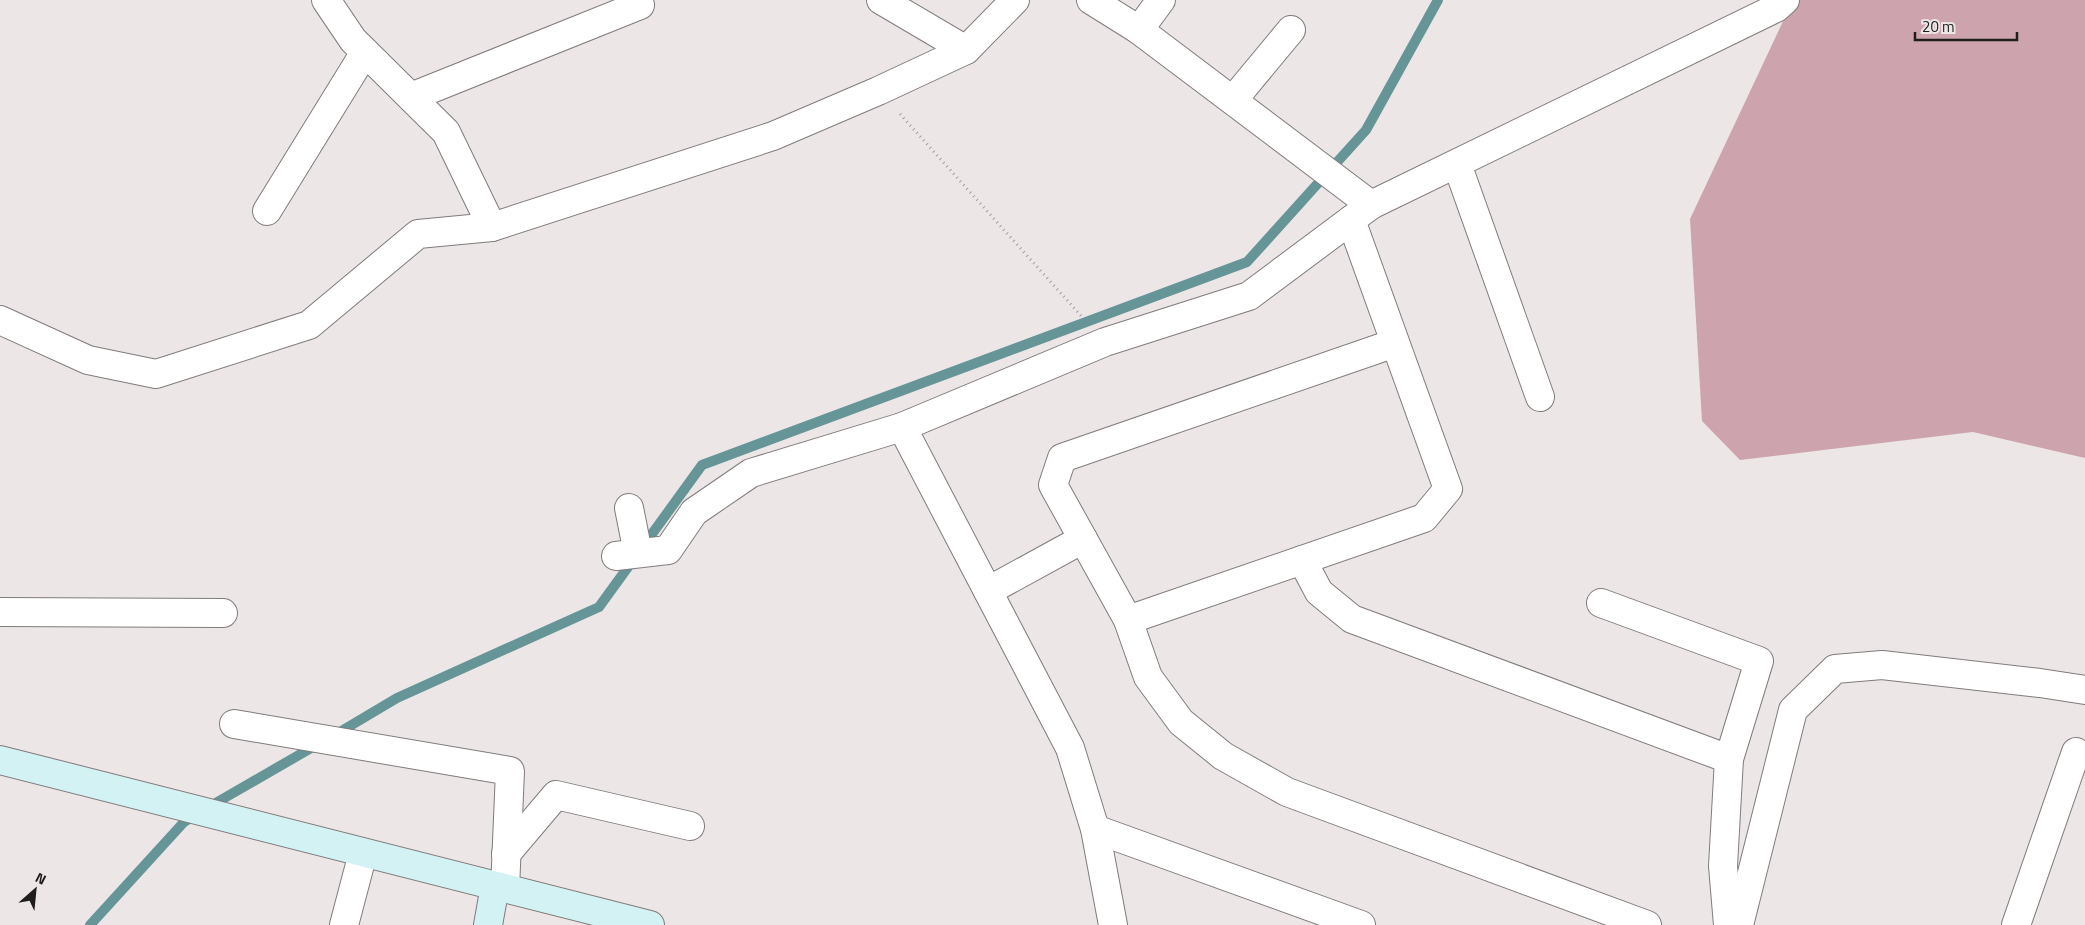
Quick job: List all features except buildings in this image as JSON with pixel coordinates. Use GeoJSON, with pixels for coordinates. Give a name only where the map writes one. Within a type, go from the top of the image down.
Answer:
{"type":"FeatureCollection","features":[{"type":"Feature","properties":{"kind":"street"},"geometry":{"type":"LineString","coordinates":[[326,0],[353,40],[446,132],[492,227]]}},
{"type":"Feature","properties":{"kind":"street"},"geometry":{"type":"LineString","coordinates":[[881,0],[966,50]]}},
{"type":"Feature","properties":{"kind":"street"},"geometry":{"type":"LineString","coordinates":[[0,320],[88,360],[156,374],[309,325],[418,234],[492,227],[773,136],[878,91],[966,50],[1015,0]]}},
{"type":"Feature","properties":{"kind":"street"},"geometry":{"type":"LineString","coordinates":[[1091,0],[1139,30],[1233,100],[1361,213],[1395,342],[1448,489],[1424,518],[1128,620]]}},
{"type":"Feature","properties":{"kind":"street"},"geometry":{"type":"LineString","coordinates":[[1139,30],[1161,0]]}},
{"type":"Feature","properties":{"kind":"street"},"geometry":{"type":"LineString","coordinates":[[628,508],[627,554],[668,550],[694,512],[751,473],[902,427],[1105,342],[1249,296],[1361,213],[1776,8],[1785,0]]}},
{"type":"Feature","properties":{"kind":"street"},"geometry":{"type":"LineString","coordinates":[[411,97],[640,5]]}},
{"type":"Feature","properties":{"kind":"street"},"geometry":{"type":"LineString","coordinates":[[1233,100],[1291,30]]}},
{"type":"Feature","properties":{"kind":"street"},"geometry":{"type":"LineString","coordinates":[[267,211],[365,52]]}},
{"type":"Feature","properties":{"kind":"street"},"geometry":{"type":"LineString","coordinates":[[1457,164],[1540,397]]}},
{"type":"Feature","properties":{"kind":"street"},"geometry":{"type":"LineString","coordinates":[[1395,342],[1062,458],[1053,485],[1128,620],[1148,677],[1181,722],[1223,756],[1287,792],[1647,925]]}},
{"type":"Feature","properties":{"kind":"street"},"geometry":{"type":"LineString","coordinates":[[902,427],[1070,748],[1096,829],[1113,925]]}},
{"type":"Feature","properties":{"kind":"street"},"geometry":{"type":"LineString","coordinates":[[988,591],[1083,539]]}},
{"type":"Feature","properties":{"kind":"street"},"geometry":{"type":"LineString","coordinates":[[1302,560],[1319,592],[1352,619],[1729,758]]}},
{"type":"Feature","properties":{"kind":"street"},"geometry":{"type":"LineString","coordinates":[[1601,602],[1759,661],[1729,758],[1723,866],[1728,925]]}},
{"type":"Feature","properties":{"kind":"street"},"geometry":{"type":"LineString","coordinates":[[0,612],[223,613]]}},
{"type":"Feature","properties":{"kind":"street"},"geometry":{"type":"LineString","coordinates":[[1739,925],[1793,710],[1835,668],[1882,665],[2085,690]]}},
{"type":"Feature","properties":{"kind":"street"},"geometry":{"type":"LineString","coordinates":[[234,724],[510,771],[506,854],[500,888],[488,925]]}},
{"type":"Feature","properties":{"kind":"street"},"geometry":{"type":"LineString","coordinates":[[2016,925],[2076,752]]}},
{"type":"Feature","properties":{"kind":"street"},"geometry":{"type":"LineString","coordinates":[[0,760],[650,925]]}},
{"type":"Feature","properties":{"kind":"street"},"geometry":{"type":"LineString","coordinates":[[506,854],[556,795],[690,826]]}},
{"type":"Feature","properties":{"kind":"street"},"geometry":{"type":"LineString","coordinates":[[1096,829],[1361,925]]}},
{"type":"Feature","properties":{"kind":"street"},"geometry":{"type":"LineString","coordinates":[[344,925],[363,853]]}},
{"type":"Feature","properties":{"kind":"path"},"geometry":{"type":"LineString","coordinates":[[878,91],[1105,342]]}},
{"type":"Feature","properties":{"kind":"shaded area"},"geometry":{"type":"Polygon","coordinates":[[[1793,0],[2085,0],[2085,458],[1973,432],[1740,460],[1702,421],[1690,219],[1793,0]]]}},
{"type":"Feature","properties":{"kind":"waterway"},"geometry":{"type":"LineString","coordinates":[[333,736],[397,698],[599,607],[702,465],[1247,262],[1366,130],[1438,0]]}},
{"type":"Feature","properties":{"kind":"waterway"},"geometry":{"type":"LineString","coordinates":[[207,808],[318,744]]}},
{"type":"Feature","properties":{"kind":"waterway"},"geometry":{"type":"LineString","coordinates":[[90,925],[184,822],[195,815]]}}]}
